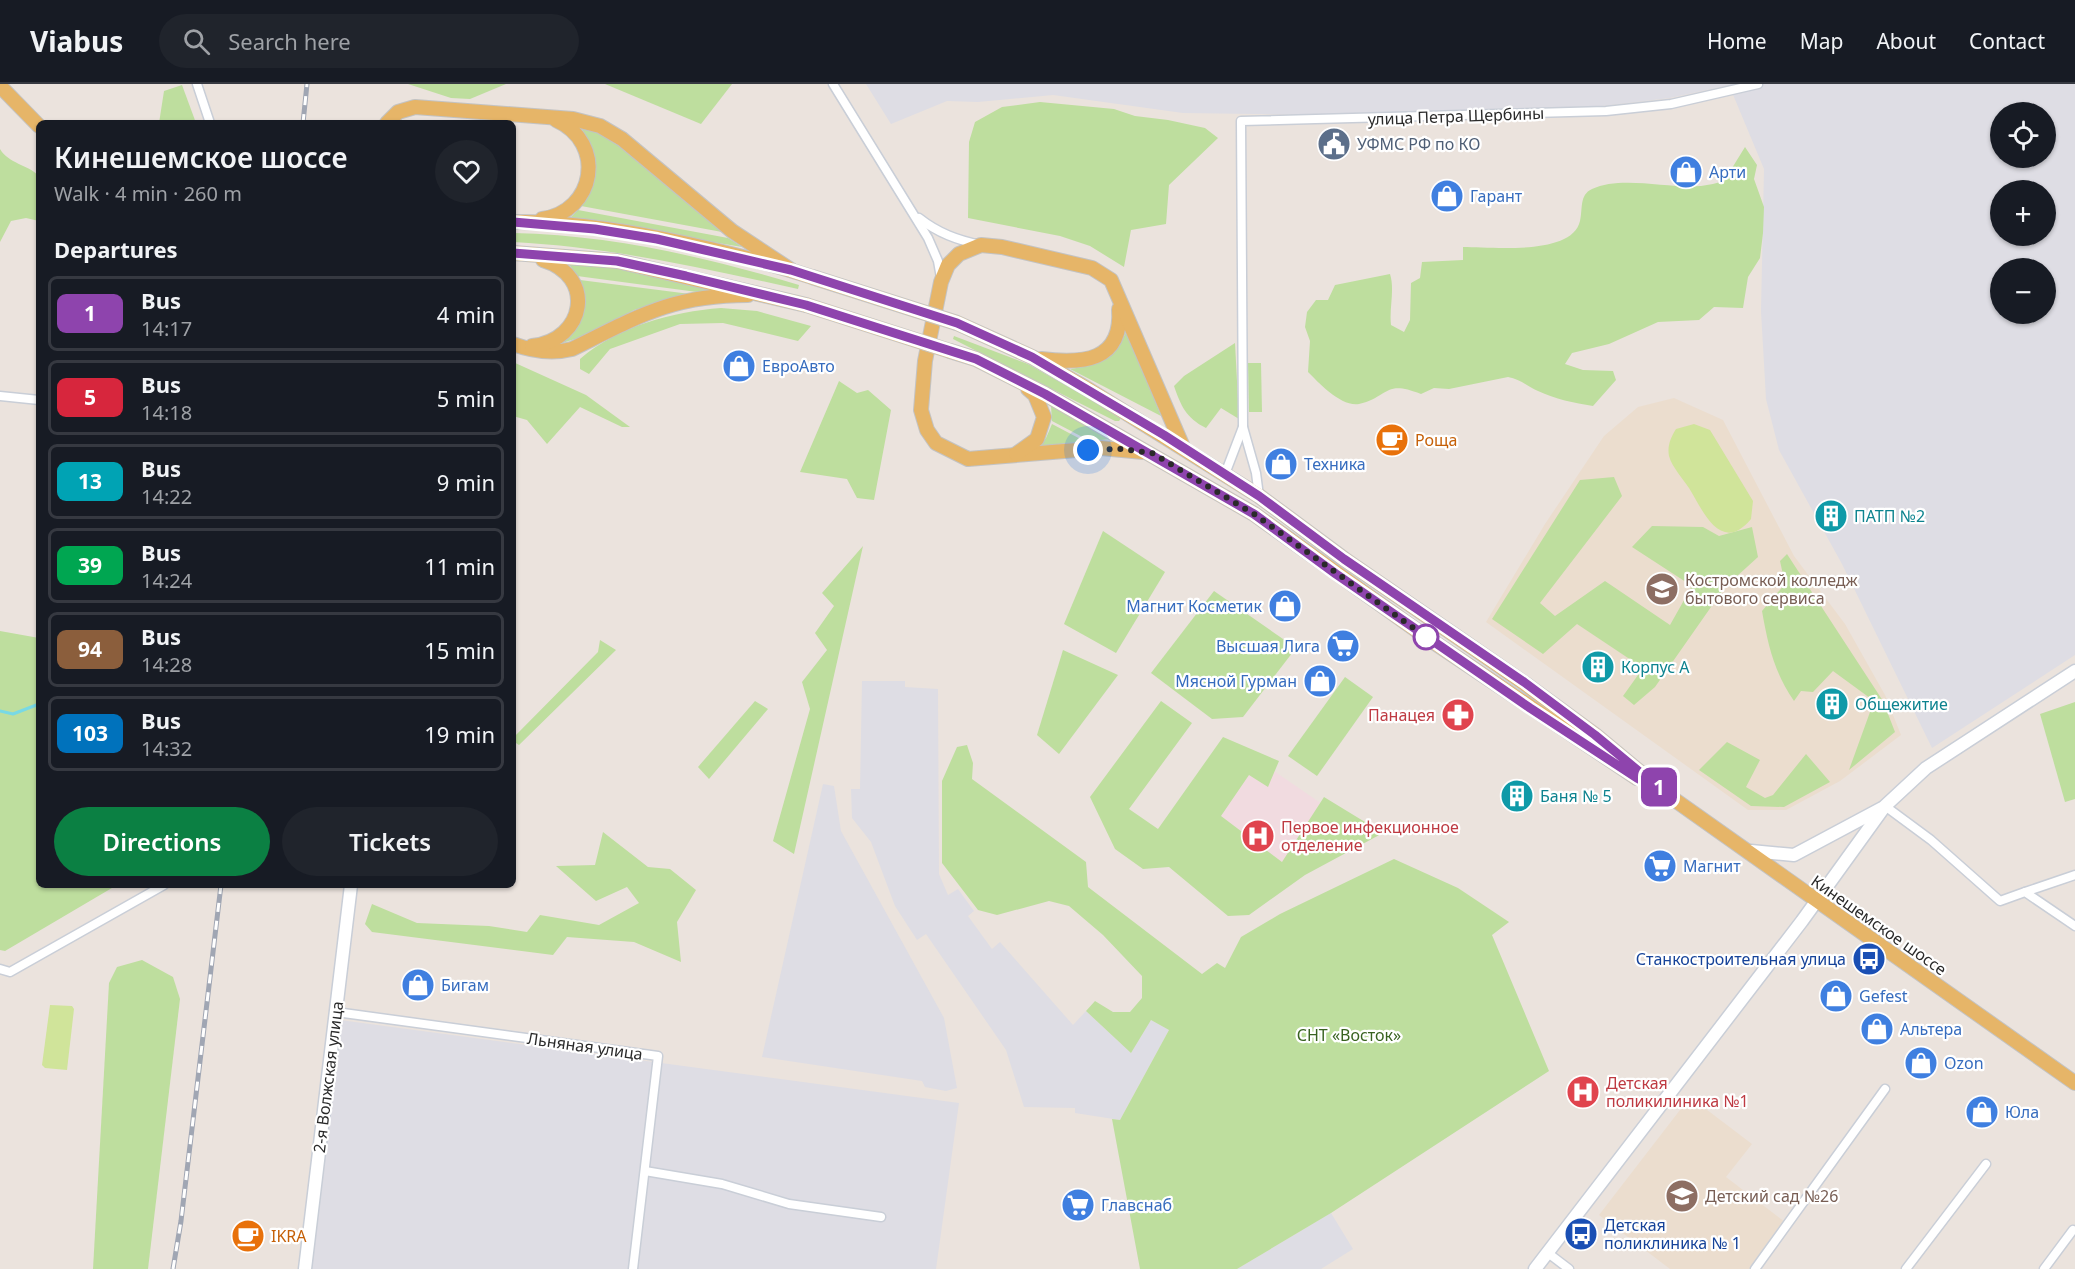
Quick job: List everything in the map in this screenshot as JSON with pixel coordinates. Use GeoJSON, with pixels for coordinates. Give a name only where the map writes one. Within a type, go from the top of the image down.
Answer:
{"type":"FeatureCollection","features":[{"type":"Feature","properties":{"kind":"main road"},"geometry":{"type":"LineString","coordinates":[[0,86],[36,123]]}},
{"type":"Feature","properties":{"kind":"main road"},"geometry":{"type":"LineString","coordinates":[[390,120],[398,112],[416,106],[573,118],[600,126],[622,139],[732,231],[791,270]]}},
{"type":"Feature","properties":{"kind":"main road"},"geometry":{"type":"LineString","coordinates":[[517,222],[564,214],[573,206],[586,184],[589,167],[587,151],[579,135],[568,125],[548,117]]}},
{"type":"Feature","properties":{"kind":"main road"},"geometry":{"type":"LineString","coordinates":[[517,222],[595,229],[657,239],[791,270],[957,323],[1032,357],[1081,362],[1102,354],[1114,341],[1120,322],[1118,298]]}},
{"type":"Feature","properties":{"kind":"main road"},"geometry":{"type":"LineString","coordinates":[[1152,453],[1101,448],[968,459],[936,443],[927,430],[921,410],[924,378],[941,282],[948,265],[959,254],[981,245],[1012,249],[1092,268],[1111,280],[1183,447]]}},
{"type":"Feature","properties":{"kind":"main road"},"geometry":{"type":"LineString","coordinates":[[518,253],[617,261],[771,296]]}},
{"type":"Feature","properties":{"kind":"main road"},"geometry":{"type":"LineString","coordinates":[[517,345],[541,345],[563,334],[577,314],[579,300],[572,279],[558,264],[518,253]]}},
{"type":"Feature","properties":{"kind":"main road"},"geometry":{"type":"LineString","coordinates":[[517,345],[543,352],[572,349],[639,315],[671,303],[734,295],[771,296]]}},
{"type":"Feature","properties":{"kind":"main road","name":"Кинешемское шоссе"},"geometry":{"type":"LineString","coordinates":[[771,296],[950,351],[1007,374],[1152,453],[1254,514],[1336,574],[1530,708],[1618,766],[1665,793],[1751,851],[1817,901],[2075,1083]]}},
{"type":"Feature","properties":{"kind":"main road","name":"Кинешемское шоссе"},"geometry":{"type":"LineString","coordinates":[[1032,357],[1183,447],[1259,496],[1344,559],[1524,682],[1595,735],[1665,793]]}},
{"type":"Feature","properties":{"kind":"main road"},"geometry":{"type":"LineString","coordinates":[[1007,374],[1035,395],[1043,407],[1044,417],[1037,439],[1030,446],[1010,457]]}},
{"type":"Feature","properties":{"kind":"street"},"geometry":{"type":"LineString","coordinates":[[197,84],[209,120]]}},
{"type":"Feature","properties":{"kind":"street"},"geometry":{"type":"LineString","coordinates":[[833,84],[928,238],[938,261],[941,282]]}},
{"type":"Feature","properties":{"kind":"street","name":"улица Петра Щербины"},"geometry":{"type":"LineString","coordinates":[[1259,496],[1256,473],[1243,427],[1240,328],[1241,121],[1606,111],[1671,104],[1758,84]]}},
{"type":"Feature","properties":{"kind":"street"},"geometry":{"type":"LineString","coordinates":[[913,213],[934,230],[959,240],[981,245]]}},
{"type":"Feature","properties":{"kind":"street"},"geometry":{"type":"LineString","coordinates":[[0,396],[36,400]]}},
{"type":"Feature","properties":{"kind":"street","name":"улица Петра Щербины"},"geometry":{"type":"LineString","coordinates":[[1225,474],[1243,427]]}},
{"type":"Feature","properties":{"kind":"street"},"geometry":{"type":"LineString","coordinates":[[1535,1269],[1817,901],[1885,806],[1926,768],[2075,671]]}},
{"type":"Feature","properties":{"kind":"street"},"geometry":{"type":"LineString","coordinates":[[1751,851],[1794,855],[1885,806]]}},
{"type":"Feature","properties":{"kind":"street"},"geometry":{"type":"LineString","coordinates":[[1885,806],[1931,840],[2000,901],[2075,875]]}},
{"type":"Feature","properties":{"kind":"street"},"geometry":{"type":"LineString","coordinates":[[0,969],[10,972],[159,888]]}},
{"type":"Feature","properties":{"kind":"street","name":"2-я Волжская улица"},"geometry":{"type":"LineString","coordinates":[[304,1269],[351,888]]}},
{"type":"Feature","properties":{"kind":"street"},"geometry":{"type":"LineString","coordinates":[[2025,892],[2075,926]]}},
{"type":"Feature","properties":{"kind":"street","name":"Льняная улица"},"geometry":{"type":"LineString","coordinates":[[336,1012],[658,1056],[633,1269]]}},
{"type":"Feature","properties":{"kind":"street"},"geometry":{"type":"LineString","coordinates":[[1755,1269],[1885,1089]]}},
{"type":"Feature","properties":{"kind":"street"},"geometry":{"type":"LineString","coordinates":[[1906,1269],[1986,1164]]}},
{"type":"Feature","properties":{"kind":"street"},"geometry":{"type":"LineString","coordinates":[[645,1170],[722,1184],[789,1204],[881,1217]]}},
{"type":"Feature","properties":{"kind":"street"},"geometry":{"type":"LineString","coordinates":[[2044,1269],[2073,1230]]}},
{"type":"Feature","properties":{"kind":"street"},"geometry":{"type":"LineString","coordinates":[[1548,1253],[1569,1269]]}},
{"type":"Feature","properties":{"kind":"shaded area"},"geometry":{"type":"Polygon","coordinates":[[[866,84],[2075,84],[2075,655],[1932,748],[1842,564],[1779,450],[1766,399],[1761,311],[1764,169],[1729,85],[1670,98],[1602,106],[1335,115],[1183,113],[1053,95],[978,102],[947,101],[891,124],[866,84]]]}},
{"type":"Feature","properties":{"kind":"shaded area","name":"Костромской колледж бытового сервиса"},"geometry":{"type":"Polygon","coordinates":[[[1674,398],[1723,420],[1794,556],[1845,624],[1885,695],[1901,735],[1840,781],[1786,810],[1748,810],[1486,622],[1545,524],[1604,436],[1638,407],[1674,398]]]}},
{"type":"Feature","properties":{"kind":"shaded area"},"geometry":{"type":"Polygon","coordinates":[[[862,681],[905,681],[905,687],[938,689],[939,874],[948,895],[958,889],[974,911],[968,916],[992,949],[1000,942],[1073,1025],[1086,1011],[1131,1053],[1151,1020],[1169,1030],[1120,1120],[1075,1113],[1075,1108],[1024,1107],[1006,1050],[926,934],[917,940],[895,906],[871,842],[852,818],[851,789],[860,789],[862,681]]]}},
{"type":"Feature","properties":{"kind":"shaded area","name":"Первое инфекционное отделение"},"geometry":{"type":"Polygon","coordinates":[[[1248,753],[1341,817],[1304,872],[1173,855],[1248,753]]]}},
{"type":"Feature","properties":{"kind":"shaded area"},"geometry":{"type":"Polygon","coordinates":[[[823,784],[834,786],[841,831],[944,1018],[957,1088],[946,1091],[925,1087],[922,1081],[762,1057],[823,784]]]}},
{"type":"Feature","properties":{"kind":"shaded area"},"geometry":{"type":"Polygon","coordinates":[[[340,1020],[959,1103],[936,1269],[310,1269],[340,1020]]]}},
{"type":"Feature","properties":{"kind":"shaded area","name":"Детский сад №26"},"geometry":{"type":"Polygon","coordinates":[[[1690,1097],[1752,1144],[1726,1177],[1785,1222],[1750,1269],[1670,1269],[1599,1215],[1690,1097]]]}},
{"type":"Feature","properties":{"kind":"shaded area"},"geometry":{"type":"Polygon","coordinates":[[[1331,1213],[1353,1249],[1321,1269],[1237,1269],[1331,1213]]]}},
{"type":"Feature","properties":{"kind":"green space"},"geometry":{"type":"Polygon","coordinates":[[[408,84],[506,84],[470,99],[451,98],[408,84]]]}},
{"type":"Feature","properties":{"kind":"green space"},"geometry":{"type":"Polygon","coordinates":[[[605,84],[732,84],[701,124],[605,84]]]}},
{"type":"Feature","properties":{"kind":"green space"},"geometry":{"type":"Polygon","coordinates":[[[182,85],[195,120],[159,120],[164,91],[182,85]]]}},
{"type":"Feature","properties":{"kind":"green space"},"geometry":{"type":"Polygon","coordinates":[[[1040,102],[1114,109],[1135,116],[1205,128],[1218,138],[1169,185],[1166,224],[1131,230],[1124,267],[1090,246],[1060,236],[968,218],[969,142],[975,122],[1002,107],[1040,102]]]}},
{"type":"Feature","properties":{"kind":"green space"},"geometry":{"type":"Polygon","coordinates":[[[580,125],[597,130],[613,140],[722,232],[581,206],[593,184],[595,166],[594,156],[580,125]]]}},
{"type":"Feature","properties":{"kind":"green space"},"geometry":{"type":"Polygon","coordinates":[[[1745,147],[1757,165],[1754,179],[1764,207],[1760,258],[1748,277],[1743,308],[1714,307],[1699,320],[1658,322],[1609,344],[1572,353],[1565,364],[1583,370],[1613,371],[1616,380],[1593,406],[1551,396],[1508,377],[1449,389],[1434,388],[1421,394],[1400,388],[1393,389],[1369,401],[1352,404],[1331,393],[1308,372],[1310,341],[1305,327],[1307,312],[1316,300],[1328,300],[1335,285],[1390,274],[1391,325],[1404,332],[1410,320],[1411,283],[1420,278],[1422,262],[1463,260],[1463,247],[1529,247],[1562,240],[1574,232],[1580,221],[1583,199],[1592,189],[1617,183],[1704,186],[1721,182],[1724,181],[1745,147]]]}},
{"type":"Feature","properties":{"kind":"green space"},"geometry":{"type":"Polygon","coordinates":[[[0,149],[8,158],[36,174],[36,220],[26,218],[11,221],[0,242],[0,149]]]}},
{"type":"Feature","properties":{"kind":"green space"},"geometry":{"type":"Polygon","coordinates":[[[578,210],[728,238],[742,247],[570,218],[578,210]]]}},
{"type":"Feature","properties":{"kind":"green space"},"geometry":{"type":"Polygon","coordinates":[[[516,233],[586,238],[658,249],[729,265],[799,285],[798,289],[692,266],[585,248],[516,242],[516,233]]]}},
{"type":"Feature","properties":{"kind":"green space"},"geometry":{"type":"Polygon","coordinates":[[[567,261],[617,267],[723,288],[697,292],[577,276],[567,261]]]}},
{"type":"Feature","properties":{"kind":"green space"},"geometry":{"type":"Polygon","coordinates":[[[580,280],[690,294],[634,310],[591,334],[559,344],[558,342],[573,329],[582,316],[584,300],[580,280]]]}},
{"type":"Feature","properties":{"kind":"green space"},"geometry":{"type":"Polygon","coordinates":[[[721,308],[757,311],[811,326],[798,341],[723,323],[680,324],[610,349],[589,374],[580,369],[580,359],[595,347],[628,329],[665,317],[721,308]]]}},
{"type":"Feature","properties":{"kind":"green space"},"geometry":{"type":"Polygon","coordinates":[[[1127,331],[1161,416],[1070,369],[1089,365],[1104,358],[1117,347],[1127,331]]]}},
{"type":"Feature","properties":{"kind":"green space"},"geometry":{"type":"Polygon","coordinates":[[[954,336],[1028,364],[1122,417],[1119,421],[1115,421],[953,339],[954,336]]]}},
{"type":"Feature","properties":{"kind":"green space"},"geometry":{"type":"Polygon","coordinates":[[[1235,343],[1239,419],[1221,408],[1206,428],[1185,411],[1174,386],[1184,376],[1235,343]]]}},
{"type":"Feature","properties":{"kind":"green space"},"geometry":{"type":"Polygon","coordinates":[[[516,363],[586,395],[630,427],[622,427],[580,407],[547,444],[527,420],[516,417],[516,363]]]}},
{"type":"Feature","properties":{"kind":"green space"},"geometry":{"type":"Polygon","coordinates":[[[1248,363],[1261,363],[1262,412],[1249,412],[1248,363]]]}},
{"type":"Feature","properties":{"kind":"green space"},"geometry":{"type":"Polygon","coordinates":[[[839,381],[857,393],[868,390],[891,410],[874,500],[857,498],[847,479],[800,472],[839,381]]]}},
{"type":"Feature","properties":{"kind":"green space"},"geometry":{"type":"Polygon","coordinates":[[[1051,406],[1112,439],[1090,441],[1052,421],[1051,406]]]}},
{"type":"Feature","properties":{"kind":"green space"},"geometry":{"type":"Polygon","coordinates":[[[1052,424],[1088,443],[1036,448],[1046,438],[1052,424]]]}},
{"type":"Feature","properties":{"kind":"green space"},"geometry":{"type":"Polygon","coordinates":[[[1694,424],[1710,430],[1753,501],[1751,519],[1740,529],[1731,533],[1714,526],[1670,460],[1669,445],[1676,429],[1694,424]]]}},
{"type":"Feature","properties":{"kind":"green space"},"geometry":{"type":"Polygon","coordinates":[[[1614,477],[1622,496],[1540,603],[1555,616],[1605,581],[1670,625],[1692,586],[1632,547],[1652,526],[1703,527],[1719,536],[1752,527],[1758,557],[1725,587],[1655,687],[1634,705],[1623,696],[1643,668],[1577,624],[1543,654],[1492,619],[1580,480],[1614,477]]]}},
{"type":"Feature","properties":{"kind":"green space"},"geometry":{"type":"Polygon","coordinates":[[[1103,531],[1165,572],[1116,653],[1064,624],[1103,531]]]}},
{"type":"Feature","properties":{"kind":"green space"},"geometry":{"type":"Polygon","coordinates":[[[863,546],[794,854],[773,841],[810,709],[802,682],[827,650],[815,633],[834,606],[822,593],[863,546]]]}},
{"type":"Feature","properties":{"kind":"green space"},"geometry":{"type":"Polygon","coordinates":[[[1787,554],[1883,701],[1895,732],[1849,770],[1874,701],[1833,671],[1813,692],[1801,691],[1794,701],[1787,690],[1773,658],[1762,611],[1785,584],[1780,561],[1787,554]]]}},
{"type":"Feature","properties":{"kind":"green space"},"geometry":{"type":"Polygon","coordinates":[[[1214,591],[1296,648],[1243,717],[1212,719],[1151,673],[1214,591]]]}},
{"type":"Feature","properties":{"kind":"green space"},"geometry":{"type":"Polygon","coordinates":[[[0,631],[36,637],[36,888],[112,888],[5,951],[0,950],[0,631]]]}},
{"type":"Feature","properties":{"kind":"green space"},"geometry":{"type":"Polygon","coordinates":[[[600,640],[616,650],[519,745],[516,743],[516,735],[598,652],[600,640]]]}},
{"type":"Feature","properties":{"kind":"green space"},"geometry":{"type":"Polygon","coordinates":[[[1063,650],[1118,675],[1059,754],[1037,735],[1063,650]]]}},
{"type":"Feature","properties":{"kind":"green space"},"geometry":{"type":"Polygon","coordinates":[[[1345,677],[1373,697],[1317,776],[1288,756],[1345,677]]]}},
{"type":"Feature","properties":{"kind":"green space"},"geometry":{"type":"Polygon","coordinates":[[[755,701],[768,709],[709,779],[698,767],[755,701]]]}},
{"type":"Feature","properties":{"kind":"green space"},"geometry":{"type":"Polygon","coordinates":[[[1161,701],[1192,723],[1129,809],[1158,829],[1223,737],[1279,761],[1268,787],[1249,775],[1221,816],[1282,862],[1324,797],[1383,833],[1305,875],[1249,915],[1228,916],[1169,867],[1143,869],[1115,849],[1090,797],[1161,701]]]}},
{"type":"Feature","properties":{"kind":"green space"},"geometry":{"type":"Polygon","coordinates":[[[2075,702],[2075,799],[2065,802],[2040,714],[2075,702]]]}},
{"type":"Feature","properties":{"kind":"green space"},"geometry":{"type":"Polygon","coordinates":[[[1727,742],[1760,760],[1746,787],[1765,798],[1773,795],[1806,754],[1830,782],[1784,807],[1751,806],[1699,770],[1727,742]]]}},
{"type":"Feature","properties":{"kind":"green space","name":"СНТ «Восток»"},"geometry":{"type":"Polygon","coordinates":[[[967,745],[973,763],[972,779],[1086,862],[1088,887],[1202,974],[1217,963],[1225,968],[1241,937],[1280,914],[1394,859],[1458,888],[1509,922],[1492,935],[1549,1071],[1331,1213],[1237,1269],[1140,1269],[1112,1119],[1120,1120],[1169,1030],[1151,1020],[1131,1053],[1086,1011],[1095,1001],[1113,1012],[1130,1012],[1142,998],[1142,976],[1103,935],[1069,906],[1049,901],[997,915],[978,910],[942,863],[942,781],[957,747],[967,745]]]}},
{"type":"Feature","properties":{"kind":"green space"},"geometry":{"type":"Polygon","coordinates":[[[603,832],[648,867],[670,869],[696,890],[677,922],[681,962],[634,942],[567,937],[553,955],[372,932],[365,924],[372,904],[417,923],[489,926],[527,932],[540,915],[599,925],[639,903],[627,887],[596,901],[556,866],[595,865],[603,832]]]}},
{"type":"Feature","properties":{"kind":"green space"},"geometry":{"type":"Polygon","coordinates":[[[142,960],[173,977],[180,999],[148,1269],[93,1269],[109,983],[117,967],[142,960]]]}},
{"type":"Feature","properties":{"kind":"green space"},"geometry":{"type":"Polygon","coordinates":[[[50,1005],[72,1006],[74,1009],[67,1070],[45,1068],[42,1065],[50,1005]]]}},
{"type":"Feature","properties":{"kind":"waterway"},"geometry":{"type":"LineString","coordinates":[[0,711],[13,714],[36,705]]}},
{"type":"Feature","properties":{"kind":"railway"},"geometry":{"type":"LineString","coordinates":[[303,120],[307,84]]}},
{"type":"Feature","properties":{"kind":"railway"},"geometry":{"type":"LineString","coordinates":[[173,1269],[181,1221],[221,888]]}},
{"type":"Feature","properties":{"kind":"bus line","name":"1"},"geometry":{"type":"LineString","coordinates":[[516,222],[595,229],[657,239],[791,270],[957,323],[1032,357],[1164,435],[1259,496],[1455,638],[1524,682],[1595,735],[1665,793],[1589,748],[1530,708],[1336,574],[1254,514],[1152,453],[976,359],[806,305],[686,276],[617,261],[516,253]]}},
{"type":"Feature","properties":{"kind":"place","name":"УФМС РФ по КО"},"geometry":{"type":"Point","coordinates":[1334,144]}},
{"type":"Feature","properties":{"kind":"place","name":"Арти"},"geometry":{"type":"Point","coordinates":[1686,172]}},
{"type":"Feature","properties":{"kind":"place","name":"Гарант"},"geometry":{"type":"Point","coordinates":[1447,196]}},
{"type":"Feature","properties":{"kind":"place","name":"ЕвроАвто"},"geometry":{"type":"Point","coordinates":[739,366]}},
{"type":"Feature","properties":{"kind":"place","name":"Роща"},"geometry":{"type":"Point","coordinates":[1392,440]}},
{"type":"Feature","properties":{"kind":"place","name":"Техника"},"geometry":{"type":"Point","coordinates":[1281,464]}},
{"type":"Feature","properties":{"kind":"place","name":"ПАТП №2"},"geometry":{"type":"Point","coordinates":[1831,516]}},
{"type":"Feature","properties":{"kind":"place","name":"Костромской колледж бытового сервиса"},"geometry":{"type":"Point","coordinates":[1662,589]}},
{"type":"Feature","properties":{"kind":"place","name":"Магнит Косметик"},"geometry":{"type":"Point","coordinates":[1285,606]}},
{"type":"Feature","properties":{"kind":"place","name":"Высшая Лига"},"geometry":{"type":"Point","coordinates":[1343,646]}},
{"type":"Feature","properties":{"kind":"place","name":"Корпус А"},"geometry":{"type":"Point","coordinates":[1598,667]}},
{"type":"Feature","properties":{"kind":"place","name":"Мясной Гурман"},"geometry":{"type":"Point","coordinates":[1320,681]}},
{"type":"Feature","properties":{"kind":"place","name":"Общежитие"},"geometry":{"type":"Point","coordinates":[1832,704]}},
{"type":"Feature","properties":{"kind":"place","name":"Панацея"},"geometry":{"type":"Point","coordinates":[1458,715]}},
{"type":"Feature","properties":{"kind":"place","name":"Баня № 5"},"geometry":{"type":"Point","coordinates":[1517,796]}},
{"type":"Feature","properties":{"kind":"place","name":"Первое инфекционное отделение"},"geometry":{"type":"Point","coordinates":[1258,836]}},
{"type":"Feature","properties":{"kind":"place","name":"Магнит"},"geometry":{"type":"Point","coordinates":[1660,866]}},
{"type":"Feature","properties":{"kind":"place","name":"Станкостроительная улица"},"geometry":{"type":"Point","coordinates":[1869,959]}},
{"type":"Feature","properties":{"kind":"place","name":"Бигам"},"geometry":{"type":"Point","coordinates":[418,985]}},
{"type":"Feature","properties":{"kind":"place","name":"Gefest"},"geometry":{"type":"Point","coordinates":[1836,996]}},
{"type":"Feature","properties":{"kind":"place","name":"Альтера"},"geometry":{"type":"Point","coordinates":[1877,1029]}},
{"type":"Feature","properties":{"kind":"place","name":"Ozon"},"geometry":{"type":"Point","coordinates":[1921,1063]}},
{"type":"Feature","properties":{"kind":"place","name":"Детская поликилиника №1"},"geometry":{"type":"Point","coordinates":[1583,1092]}},
{"type":"Feature","properties":{"kind":"place","name":"Юла"},"geometry":{"type":"Point","coordinates":[1982,1112]}},
{"type":"Feature","properties":{"kind":"place","name":"Детский сад №26"},"geometry":{"type":"Point","coordinates":[1682,1196]}},
{"type":"Feature","properties":{"kind":"place","name":"Главснаб"},"geometry":{"type":"Point","coordinates":[1078,1205]}},
{"type":"Feature","properties":{"kind":"place","name":"Детская поликлиника № 1"},"geometry":{"type":"Point","coordinates":[1581,1234]}},
{"type":"Feature","properties":{"kind":"place","name":"IKRA"},"geometry":{"type":"Point","coordinates":[248,1236]}},
{"type":"Feature","properties":{"kind":"route"},"geometry":{"type":"LineString","coordinates":[[1088,450],[1101,448],[1152,453],[1254,514],[1426,637]]}}]}
